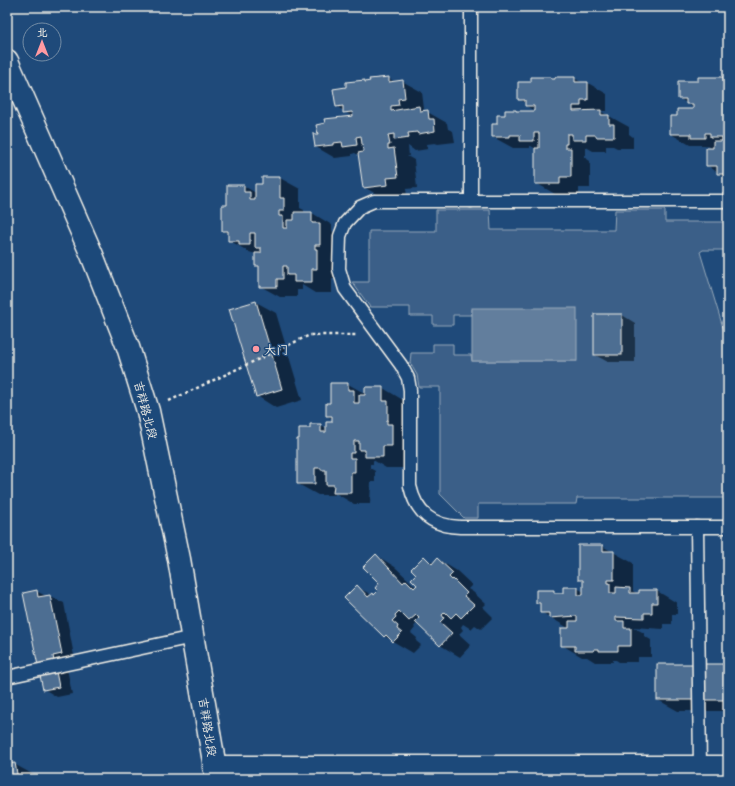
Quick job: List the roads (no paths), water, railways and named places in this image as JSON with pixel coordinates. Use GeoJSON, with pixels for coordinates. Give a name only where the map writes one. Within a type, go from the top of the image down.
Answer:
{"type":"FeatureCollection","features":[{"type":"Feature","properties":{"kind":"street","name":"吉祥路北段"},"geometry":{"type":"LineString","coordinates":[[7,60],[92,255],[128,347],[148,411],[179,559],[216,773]]}},
{"type":"Feature","properties":{"kind":"street"},"geometry":{"type":"LineString","coordinates":[[216,773],[728,767]]}},
{"type":"Feature","properties":{"kind":"lane"},"geometry":{"type":"LineString","coordinates":[[471,7],[471,201]]}},
{"type":"Feature","properties":{"kind":"lane"},"geometry":{"type":"LineString","coordinates":[[728,201],[374,201],[360,207],[345,223],[338,244],[338,269],[342,282],[350,296],[401,365],[408,378],[410,390],[410,486],[413,499],[417,506],[434,522],[450,527],[728,527]]}},
{"type":"Feature","properties":{"kind":"lane"},"geometry":{"type":"LineString","coordinates":[[697,527],[700,767]]}},
{"type":"Feature","properties":{"kind":"lane"},"geometry":{"type":"LineString","coordinates":[[7,677],[193,637]]}},
{"type":"Feature","properties":{"kind":"place","name":"大门"},"geometry":{"type":"Point","coordinates":[256,349]}}]}
